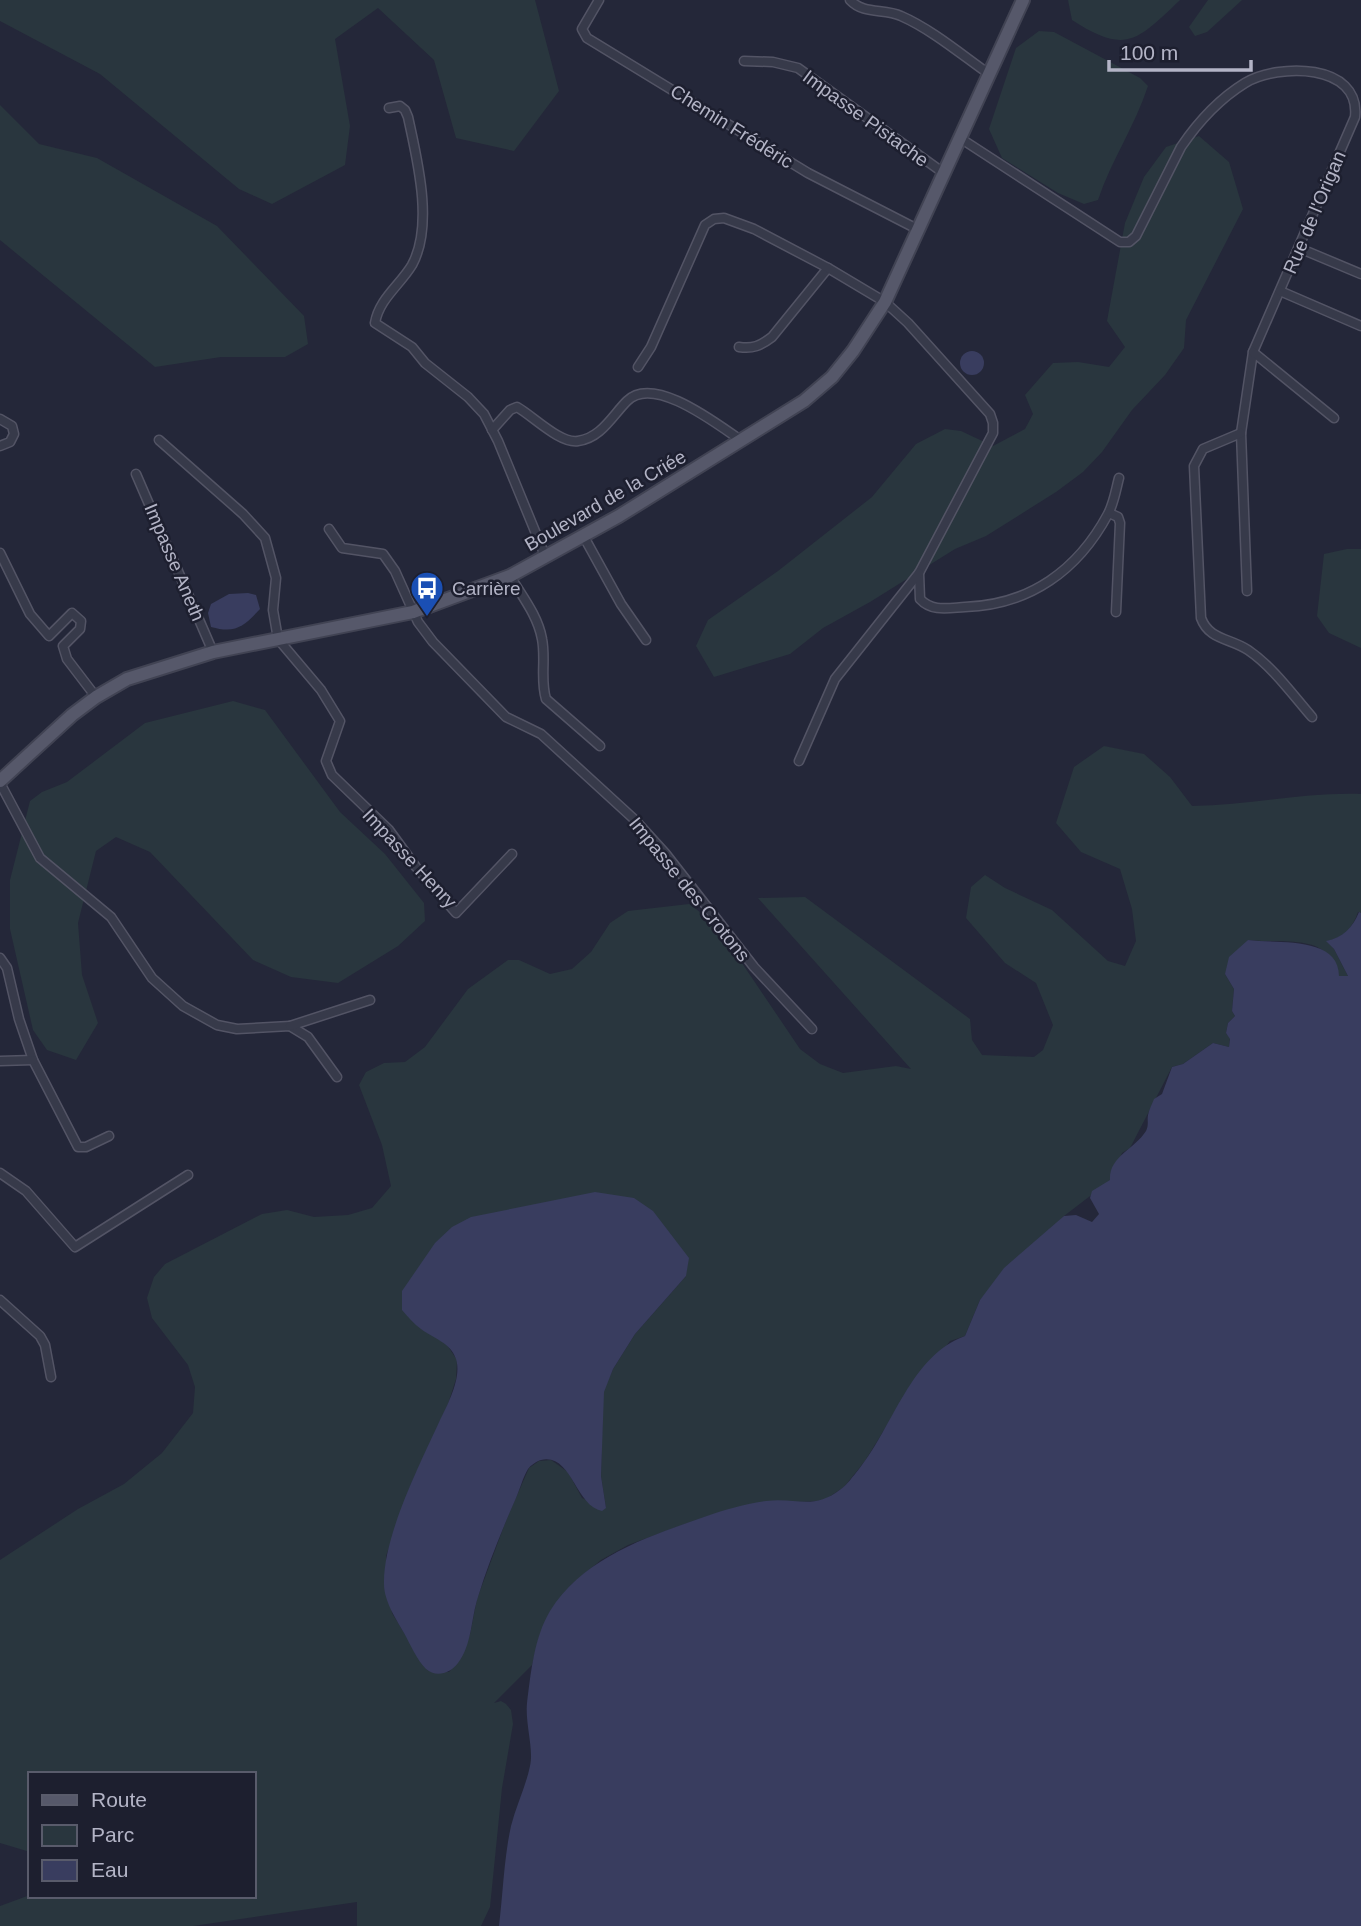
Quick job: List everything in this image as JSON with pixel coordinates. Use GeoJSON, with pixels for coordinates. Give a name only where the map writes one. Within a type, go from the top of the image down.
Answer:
{"type":"FeatureCollection","features":[{"type":"Feature","properties":{"kind":"main road","name":"Boulevard de la Criée"},"geometry":{"type":"LineString","coordinates":[[0,782],[72,715],[127,679],[213,652],[413,612],[510,576],[584,537],[804,401],[832,377],[859,343],[885,302],[1023,0]]}},
{"type":"Feature","properties":{"kind":"street","name":"Chemin Frédéric"},"geometry":{"type":"LineString","coordinates":[[599,0],[582,29],[587,38],[808,173],[919,230]]}},
{"type":"Feature","properties":{"kind":"street"},"geometry":{"type":"LineString","coordinates":[[850,0],[860,8],[889,11],[913,21],[989,74]]}},
{"type":"Feature","properties":{"kind":"street","name":"Impasse Pistache"},"geometry":{"type":"LineString","coordinates":[[744,61],[773,62],[798,68],[945,174]]}},
{"type":"Feature","properties":{"kind":"street","name":"Rue de l'Origan"},"geometry":{"type":"LineString","coordinates":[[960,138],[1120,242],[1129,242],[1136,236],[1181,147],[1211,109],[1247,82],[1264,75],[1300,71],[1338,80],[1354,95],[1355,117],[1253,352],[1241,433],[1247,591]]}},
{"type":"Feature","properties":{"kind":"street"},"geometry":{"type":"LineString","coordinates":[[389,108],[400,106],[408,117],[419,178],[422,241],[412,264],[377,312],[375,323],[402,339],[425,363],[468,397],[484,414],[546,558]]}},
{"type":"Feature","properties":{"kind":"street"},"geometry":{"type":"LineString","coordinates":[[638,367],[651,347],[705,225],[715,219],[724,218],[754,229],[885,302],[908,323],[990,414],[993,433],[919,573],[835,679],[799,761]]}},
{"type":"Feature","properties":{"kind":"street"},"geometry":{"type":"LineString","coordinates":[[1299,248],[1361,274]]}},
{"type":"Feature","properties":{"kind":"street"},"geometry":{"type":"LineString","coordinates":[[739,347],[750,349],[772,337],[828,268]]}},
{"type":"Feature","properties":{"kind":"street"},"geometry":{"type":"LineString","coordinates":[[1280,291],[1361,326]]}},
{"type":"Feature","properties":{"kind":"street"},"geometry":{"type":"LineString","coordinates":[[1253,352],[1334,418]]}},
{"type":"Feature","properties":{"kind":"street"},"geometry":{"type":"LineString","coordinates":[[492,430],[510,410],[517,407],[562,438],[576,442],[597,433],[628,399],[640,393],[653,393],[684,404],[742,441]]}},
{"type":"Feature","properties":{"kind":"street"},"geometry":{"type":"LineString","coordinates":[[0,419],[12,426],[14,434],[9,442],[0,446]]}},
{"type":"Feature","properties":{"kind":"street"},"geometry":{"type":"LineString","coordinates":[[1241,433],[1203,449],[1194,466],[1201,618],[1204,627],[1211,634],[1244,647],[1258,657],[1312,717]]}},
{"type":"Feature","properties":{"kind":"street"},"geometry":{"type":"LineString","coordinates":[[159,440],[243,514],[265,538],[276,578],[273,610],[278,639]]}},
{"type":"Feature","properties":{"kind":"street","name":"Impasse Aneth"},"geometry":{"type":"LineString","coordinates":[[136,474],[213,652]]}},
{"type":"Feature","properties":{"kind":"street"},"geometry":{"type":"LineString","coordinates":[[919,573],[919,599],[936,608],[984,607],[1025,594],[1063,572],[1077,559],[1109,513],[1119,478]]}},
{"type":"Feature","properties":{"kind":"street"},"geometry":{"type":"LineString","coordinates":[[1109,513],[1118,517],[1120,523],[1116,612]]}},
{"type":"Feature","properties":{"kind":"street","name":"Impasse des Crotons"},"geometry":{"type":"LineString","coordinates":[[329,529],[342,548],[383,554],[395,571],[413,612],[433,642],[506,717],[541,734],[635,820],[665,853],[754,967],[812,1029]]}},
{"type":"Feature","properties":{"kind":"street"},"geometry":{"type":"LineString","coordinates":[[584,537],[621,604],[646,640]]}},
{"type":"Feature","properties":{"kind":"street"},"geometry":{"type":"LineString","coordinates":[[0,553],[30,614],[49,636],[72,613],[81,621],[80,629],[63,646],[67,659],[96,697]]}},
{"type":"Feature","properties":{"kind":"street"},"geometry":{"type":"LineString","coordinates":[[510,576],[538,624],[543,642],[543,689],[546,699],[600,746]]}},
{"type":"Feature","properties":{"kind":"street","name":"Impasse Henry"},"geometry":{"type":"LineString","coordinates":[[278,639],[321,690],[340,721],[326,761],[332,775],[389,830],[416,867],[456,913],[512,853]]}},
{"type":"Feature","properties":{"kind":"street"},"geometry":{"type":"LineString","coordinates":[[0,782],[40,858],[111,917],[152,978],[183,1006],[216,1025],[237,1029],[290,1026],[370,1000]]}},
{"type":"Feature","properties":{"kind":"street"},"geometry":{"type":"LineString","coordinates":[[0,957],[7,968],[19,1019],[33,1060],[78,1147],[86,1147],[109,1136]]}},
{"type":"Feature","properties":{"kind":"street"},"geometry":{"type":"LineString","coordinates":[[290,1026],[308,1037],[337,1077]]}},
{"type":"Feature","properties":{"kind":"street"},"geometry":{"type":"LineString","coordinates":[[0,1061],[33,1060]]}},
{"type":"Feature","properties":{"kind":"street"},"geometry":{"type":"LineString","coordinates":[[0,1173],[26,1191],[75,1247],[188,1175]]}},
{"type":"Feature","properties":{"kind":"street"},"geometry":{"type":"LineString","coordinates":[[0,1300],[43,1340],[51,1377]]}},
{"type":"Feature","properties":{"kind":"green space"},"geometry":{"type":"Polygon","coordinates":[[[0,0],[535,0],[559,91],[514,151],[456,138],[434,60],[378,8],[335,39],[350,126],[345,165],[272,204],[239,189],[100,74],[0,21],[0,0]]]}},
{"type":"Feature","properties":{"kind":"green space"},"geometry":{"type":"Polygon","coordinates":[[[1068,0],[1180,0],[1141,34],[1119,40],[1090,31],[1072,20],[1068,0]]]}},
{"type":"Feature","properties":{"kind":"green space"},"geometry":{"type":"Polygon","coordinates":[[[1208,0],[1242,0],[1207,32],[1195,36],[1189,27],[1208,0]]]}},
{"type":"Feature","properties":{"kind":"green space"},"geometry":{"type":"Polygon","coordinates":[[[1039,31],[1054,32],[1140,78],[1148,86],[1098,200],[1084,204],[1058,193],[1002,158],[989,129],[1016,48],[1039,31]]]}},
{"type":"Feature","properties":{"kind":"green space"},"geometry":{"type":"Polygon","coordinates":[[[0,105],[39,144],[97,158],[217,226],[304,316],[308,344],[285,357],[221,357],[155,367],[0,240],[0,105]]]}},
{"type":"Feature","properties":{"kind":"green space"},"geometry":{"type":"Polygon","coordinates":[[[1199,136],[1229,162],[1243,209],[1186,320],[1184,348],[1165,375],[1132,410],[1102,452],[1083,472],[1056,492],[986,536],[955,549],[823,628],[790,654],[714,677],[696,646],[708,620],[778,571],[872,497],[916,444],[945,429],[961,431],[993,446],[1025,429],[1033,414],[1025,395],[1053,363],[1078,362],[1109,367],[1125,347],[1107,321],[1125,223],[1144,177],[1166,147],[1199,136]]]}},
{"type":"Feature","properties":{"kind":"green space"},"geometry":{"type":"Polygon","coordinates":[[[1361,549],[1361,648],[1329,633],[1317,616],[1324,554],[1361,549]]]}},
{"type":"Feature","properties":{"kind":"green space"},"geometry":{"type":"Polygon","coordinates":[[[233,701],[265,710],[340,812],[385,854],[424,903],[425,921],[398,946],[338,983],[291,977],[253,960],[150,852],[116,837],[96,851],[78,923],[82,975],[98,1023],[76,1060],[47,1050],[33,1030],[10,929],[10,880],[30,801],[42,792],[67,782],[145,723],[233,701]]]}},
{"type":"Feature","properties":{"kind":"green space"},"geometry":{"type":"Polygon","coordinates":[[[1104,746],[1144,754],[1170,777],[1192,806],[1361,794],[1361,913],[1358,912],[1343,934],[1327,941],[1348,976],[1339,976],[1318,947],[1299,942],[1248,940],[1225,974],[1234,989],[1232,1011],[1235,1016],[1228,1023],[1226,1033],[1230,1038],[1229,1047],[1213,1043],[1183,1064],[1172,1067],[1130,1148],[1122,1153],[1111,1180],[1064,1216],[980,1300],[965,1336],[950,1341],[892,1417],[865,1461],[844,1487],[823,1501],[797,1502],[685,1524],[628,1545],[601,1560],[572,1584],[550,1612],[539,1637],[532,1665],[494,1703],[501,1701],[506,1704],[511,1710],[513,1724],[502,1788],[490,1907],[481,1926],[357,1926],[357,1902],[193,1926],[0,1926],[0,1906],[28,1896],[28,1898],[256,1898],[256,1772],[28,1772],[28,1851],[0,1843],[0,1560],[78,1509],[124,1484],[162,1453],[193,1413],[195,1387],[188,1365],[152,1318],[147,1298],[154,1277],[165,1264],[262,1214],[287,1210],[314,1217],[348,1215],[372,1208],[391,1186],[382,1145],[359,1085],[366,1072],[384,1063],[405,1062],[425,1047],[468,989],[508,960],[519,960],[550,974],[572,969],[591,952],[610,923],[628,911],[689,904],[704,915],[725,938],[800,1049],[820,1064],[843,1073],[896,1066],[911,1069],[758,898],[805,897],[970,1019],[972,1040],[982,1055],[1034,1057],[1043,1050],[1053,1025],[1036,983],[1005,963],[966,918],[971,887],[985,875],[1005,888],[1052,910],[1108,961],[1125,966],[1136,941],[1132,909],[1120,869],[1081,852],[1056,823],[1074,767],[1104,746]],[[686,1276],[447,1345],[457,1360],[456,1379],[448,1404],[411,1484],[386,1556],[392,1613],[427,1670],[449,1672],[459,1661],[470,1634],[477,1599],[529,1468],[539,1461],[551,1460],[568,1472],[582,1498],[606,1508],[601,1476],[603,1392],[613,1369],[635,1334],[686,1276]]]}},
{"type":"Feature","properties":{"kind":"water"},"geometry":{"type":"Polygon","coordinates":[[[972,351],[980,355],[984,363],[980,371],[972,375],[964,371],[960,363],[964,355],[972,351]]]}},
{"type":"Feature","properties":{"kind":"water"},"geometry":{"type":"Polygon","coordinates":[[[229,594],[256,595],[260,609],[249,620],[233,629],[211,627],[208,613],[211,604],[229,594]]]}},
{"type":"Feature","properties":{"kind":"water"},"geometry":{"type":"Polygon","coordinates":[[[1359,912],[1361,1926],[499,1926],[509,1838],[531,1759],[527,1703],[534,1656],[545,1621],[564,1592],[580,1576],[599,1563],[639,1541],[719,1512],[766,1501],[822,1500],[844,1487],[871,1452],[917,1375],[946,1345],[965,1336],[980,1300],[1004,1268],[1064,1216],[1076,1215],[1092,1222],[1099,1214],[1090,1198],[1092,1191],[1110,1180],[1118,1159],[1146,1131],[1154,1099],[1162,1094],[1172,1067],[1183,1064],[1213,1043],[1229,1047],[1230,1039],[1226,1033],[1228,1023],[1235,1016],[1232,1011],[1234,989],[1225,974],[1229,957],[1248,940],[1304,944],[1329,954],[1336,963],[1339,976],[1348,976],[1334,949],[1326,941],[1347,931],[1359,912]]]}},
{"type":"Feature","properties":{"kind":"water"},"geometry":{"type":"Polygon","coordinates":[[[595,1192],[634,1198],[653,1211],[689,1258],[686,1276],[635,1334],[613,1369],[604,1392],[601,1476],[606,1508],[602,1511],[585,1500],[560,1464],[541,1460],[531,1466],[486,1572],[463,1656],[451,1669],[443,1673],[430,1672],[420,1661],[391,1610],[384,1584],[385,1565],[396,1523],[413,1479],[456,1382],[457,1366],[454,1353],[441,1341],[418,1327],[402,1310],[402,1291],[435,1243],[452,1227],[471,1217],[595,1192]]]}},
{"type":"Feature","properties":{"kind":"place","name":"Carrière"},"geometry":{"type":"Point","coordinates":[427,618]}}]}
